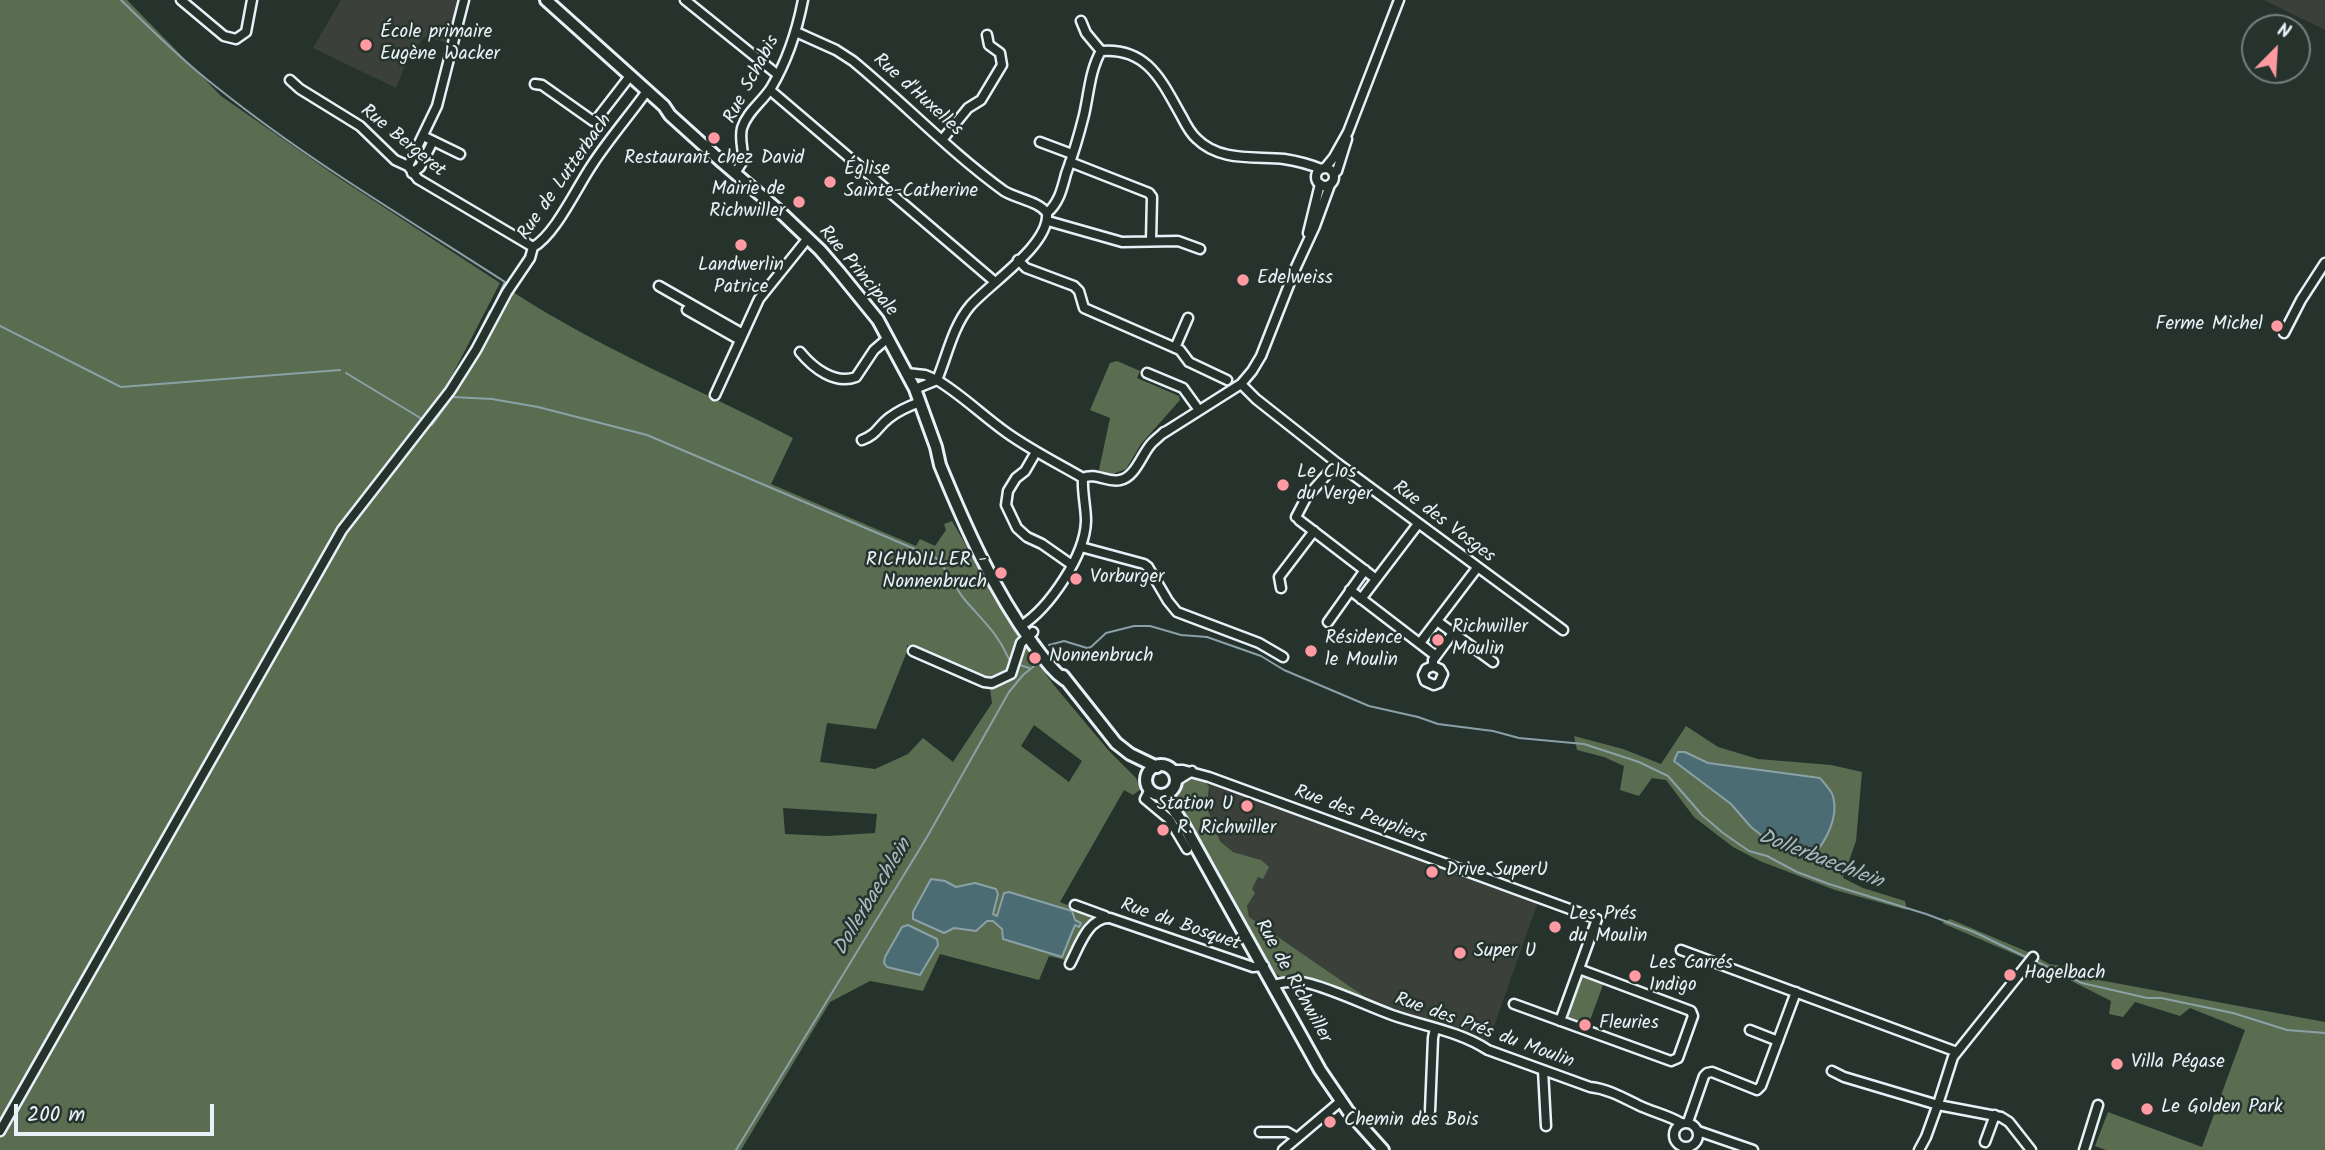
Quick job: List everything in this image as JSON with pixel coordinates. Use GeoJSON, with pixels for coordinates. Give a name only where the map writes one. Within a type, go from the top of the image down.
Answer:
{"type":"FeatureCollection","features":[{"type":"Feature","properties":{"kind":"main road","name":"Rue Principale"},"geometry":{"type":"LineString","coordinates":[[546,0],[807,238],[833,264],[878,320],[915,389],[940,465],[971,536],[1056,673],[1065,680],[1108,734],[1130,754]]}},
{"type":"Feature","properties":{"kind":"main road"},"geometry":{"type":"LineString","coordinates":[[1130,754],[1157,766],[1165,766],[1173,781],[1152,788],[1150,771],[1157,766]]}},
{"type":"Feature","properties":{"kind":"main road","name":"Rue de Richwiller"},"geometry":{"type":"LineString","coordinates":[[1130,754],[1152,788],[1169,803],[1182,822],[1320,1070],[1340,1101],[1383,1150]]}},
{"type":"Feature","properties":{"kind":"main road","name":"Rue de Richwiller"},"geometry":{"type":"LineString","coordinates":[[1173,781],[1182,822]]}},
{"type":"Feature","properties":{"kind":"street"},"geometry":{"type":"LineString","coordinates":[[181,0],[225,36],[236,39],[246,32],[251,0]]}},
{"type":"Feature","properties":{"kind":"street"},"geometry":{"type":"LineString","coordinates":[[410,169],[437,106],[464,0]]}},
{"type":"Feature","properties":{"kind":"street"},"geometry":{"type":"LineString","coordinates":[[685,0],[778,75]]}},
{"type":"Feature","properties":{"kind":"street","name":"Rue Schabis"},"geometry":{"type":"LineString","coordinates":[[735,173],[743,161],[740,142],[743,125],[770,90],[788,56],[803,0]]}},
{"type":"Feature","properties":{"kind":"street"},"geometry":{"type":"LineString","coordinates":[[1304,249],[1320,174],[1334,157],[1348,132],[1399,0]]}},
{"type":"Feature","properties":{"kind":"street"},"geometry":{"type":"LineString","coordinates":[[1081,21],[1086,33],[1101,51]]}},
{"type":"Feature","properties":{"kind":"street","name":"Rue d'Huxelles"},"geometry":{"type":"LineString","coordinates":[[796,32],[853,61],[975,170],[1013,197],[1040,206],[1047,217],[1122,242],[1178,241],[1200,249]]}},
{"type":"Feature","properties":{"kind":"street"},"geometry":{"type":"LineString","coordinates":[[942,140],[968,108],[981,100],[1002,65],[1000,53],[989,45],[987,35]]}},
{"type":"Feature","properties":{"kind":"street"},"geometry":{"type":"LineString","coordinates":[[915,389],[936,380],[969,307],[1033,246],[1046,228],[1047,217],[1060,195],[1083,117],[1092,73],[1101,51]]}},
{"type":"Feature","properties":{"kind":"street"},"geometry":{"type":"LineString","coordinates":[[1101,51],[1125,51],[1145,62],[1163,83],[1191,132],[1210,148],[1232,156],[1284,159],[1300,163],[1320,174],[1330,185]]}},
{"type":"Feature","properties":{"kind":"street"},"geometry":{"type":"LineString","coordinates":[[535,84],[542,85],[593,121],[630,76]]}},
{"type":"Feature","properties":{"kind":"street","name":"Rue Bergeret"},"geometry":{"type":"LineString","coordinates":[[290,80],[299,89],[360,126],[418,179],[533,247]]}},
{"type":"Feature","properties":{"kind":"street"},"geometry":{"type":"LineString","coordinates":[[770,90],[995,282]]}},
{"type":"Feature","properties":{"kind":"street","name":"Rue de Lutterbach"},"geometry":{"type":"LineString","coordinates":[[0,1131],[342,530],[450,391],[530,258],[533,247],[542,242],[592,165],[647,91]]}},
{"type":"Feature","properties":{"kind":"street"},"geometry":{"type":"LineString","coordinates":[[1162,434],[1237,387],[1261,355],[1330,185],[1334,181],[1334,173],[1345,148],[1348,132]]}},
{"type":"Feature","properties":{"kind":"street"},"geometry":{"type":"LineString","coordinates":[[423,136],[460,154]]}},
{"type":"Feature","properties":{"kind":"street"},"geometry":{"type":"LineString","coordinates":[[410,169],[420,167],[433,141]]}},
{"type":"Feature","properties":{"kind":"street"},"geometry":{"type":"LineString","coordinates":[[1040,142],[1149,193],[1152,197],[1151,241]]}},
{"type":"Feature","properties":{"kind":"street"},"geometry":{"type":"LineString","coordinates":[[1320,174],[1334,173]]}},
{"type":"Feature","properties":{"kind":"street"},"geometry":{"type":"LineString","coordinates":[[715,395],[759,299],[807,238]]}},
{"type":"Feature","properties":{"kind":"street"},"geometry":{"type":"LineString","coordinates":[[1018,260],[1026,268],[1074,286],[1079,291],[1084,308],[1180,350],[1189,362],[1227,380]]}},
{"type":"Feature","properties":{"kind":"street"},"geometry":{"type":"LineString","coordinates":[[2284,333],[2325,263]]}},
{"type":"Feature","properties":{"kind":"street"},"geometry":{"type":"LineString","coordinates":[[659,286],[741,337]]}},
{"type":"Feature","properties":{"kind":"street"},"geometry":{"type":"LineString","coordinates":[[687,310],[741,337]]}},
{"type":"Feature","properties":{"kind":"street"},"geometry":{"type":"LineString","coordinates":[[1175,348],[1188,318]]}},
{"type":"Feature","properties":{"kind":"street"},"geometry":{"type":"LineString","coordinates":[[800,352],[808,362],[833,378],[852,379],[888,338]]}},
{"type":"Feature","properties":{"kind":"street"},"geometry":{"type":"LineString","coordinates":[[906,373],[925,374],[954,390],[1007,434],[1083,478]]}},
{"type":"Feature","properties":{"kind":"street"},"geometry":{"type":"LineString","coordinates":[[1147,373],[1183,388],[1196,406]]}},
{"type":"Feature","properties":{"kind":"street"},"geometry":{"type":"LineString","coordinates":[[1083,478],[1090,475],[1114,481],[1124,479],[1152,443],[1178,417],[1237,387]]}},
{"type":"Feature","properties":{"kind":"street","name":"Rue des Vosges"},"geometry":{"type":"LineString","coordinates":[[1237,387],[1563,630]]}},
{"type":"Feature","properties":{"kind":"street"},"geometry":{"type":"LineString","coordinates":[[862,440],[874,435],[886,420],[920,402]]}},
{"type":"Feature","properties":{"kind":"street"},"geometry":{"type":"LineString","coordinates":[[1036,452],[1025,471],[1016,478],[1008,491],[1006,505],[1017,528],[1072,565]]}},
{"type":"Feature","properties":{"kind":"street"},"geometry":{"type":"LineString","coordinates":[[1336,463],[1306,498],[1297,519],[1376,579]]}},
{"type":"Feature","properties":{"kind":"street"},"geometry":{"type":"LineString","coordinates":[[913,651],[984,682],[992,682],[1011,674],[1027,630],[1072,565],[1081,547],[1086,520],[1083,478]]}},
{"type":"Feature","properties":{"kind":"street"},"geometry":{"type":"LineString","coordinates":[[1361,599],[1418,524]]}},
{"type":"Feature","properties":{"kind":"street"},"geometry":{"type":"LineString","coordinates":[[1281,588],[1279,577],[1314,531]]}},
{"type":"Feature","properties":{"kind":"street"},"geometry":{"type":"LineString","coordinates":[[1081,547],[1148,566],[1177,612],[1259,643],[1283,657]]}},
{"type":"Feature","properties":{"kind":"street"},"geometry":{"type":"LineString","coordinates":[[1420,643],[1477,568]]}},
{"type":"Feature","properties":{"kind":"street"},"geometry":{"type":"LineString","coordinates":[[1328,622],[1365,570]]}},
{"type":"Feature","properties":{"kind":"street"},"geometry":{"type":"LineString","coordinates":[[1350,590],[1436,656]]}},
{"type":"Feature","properties":{"kind":"street"},"geometry":{"type":"LineString","coordinates":[[1437,621],[1493,662]]}},
{"type":"Feature","properties":{"kind":"street"},"geometry":{"type":"LineString","coordinates":[[1433,666],[1433,660],[1453,633]]}},
{"type":"Feature","properties":{"kind":"street","name":"Rue des Peupliers"},"geometry":{"type":"LineString","coordinates":[[1173,781],[1192,771],[1597,919],[1579,969]]}},
{"type":"Feature","properties":{"kind":"street"},"geometry":{"type":"LineString","coordinates":[[1152,788],[1145,799],[1168,819],[1187,849]]}},
{"type":"Feature","properties":{"kind":"street"},"geometry":{"type":"LineString","coordinates":[[1075,905],[1110,918]]}},
{"type":"Feature","properties":{"kind":"street","name":"Rue du Bosquet"},"geometry":{"type":"LineString","coordinates":[[1070,964],[1094,922],[1100,918],[1110,918],[1253,967],[1264,966]]}},
{"type":"Feature","properties":{"kind":"street"},"geometry":{"type":"LineString","coordinates":[[1681,950],[1957,1052]]}},
{"type":"Feature","properties":{"kind":"street"},"geometry":{"type":"LineString","coordinates":[[1919,1150],[1957,1052],[2031,960]]}},
{"type":"Feature","properties":{"kind":"street"},"geometry":{"type":"LineString","coordinates":[[1514,1004],[1560,1021],[1671,1061],[1678,1058],[1693,1016],[1691,1011],[1579,969],[1560,1021]]}},
{"type":"Feature","properties":{"kind":"street","name":"Rue des Prés du Moulin"},"geometry":{"type":"LineString","coordinates":[[1274,985],[1295,982],[1311,984],[1628,1099],[1685,1123]]}},
{"type":"Feature","properties":{"kind":"street"},"geometry":{"type":"LineString","coordinates":[[1685,1123],[1695,1125],[1698,1132],[1696,1142],[1690,1148],[1677,1143],[1674,1132],[1685,1123],[1707,1073],[1713,1072],[1757,1090],[1761,1086],[1796,992]]}},
{"type":"Feature","properties":{"kind":"street"},"geometry":{"type":"LineString","coordinates":[[1430,1111],[1435,1028]]}},
{"type":"Feature","properties":{"kind":"street"},"geometry":{"type":"LineString","coordinates":[[1750,1030],[1778,1041]]}},
{"type":"Feature","properties":{"kind":"street"},"geometry":{"type":"LineString","coordinates":[[1543,1070],[1546,1126]]}},
{"type":"Feature","properties":{"kind":"street"},"geometry":{"type":"LineString","coordinates":[[1832,1071],[1938,1105],[1995,1115],[2009,1122],[2031,1150]]}},
{"type":"Feature","properties":{"kind":"street"},"geometry":{"type":"LineString","coordinates":[[1289,1148],[1340,1101]]}},
{"type":"Feature","properties":{"kind":"street"},"geometry":{"type":"LineString","coordinates":[[2084,1150],[2098,1105]]}},
{"type":"Feature","properties":{"kind":"street"},"geometry":{"type":"LineString","coordinates":[[1985,1142],[1995,1115]]}},
{"type":"Feature","properties":{"kind":"street"},"geometry":{"type":"LineString","coordinates":[[1260,1132],[1287,1132],[1297,1138]]}},
{"type":"Feature","properties":{"kind":"street"},"geometry":{"type":"LineString","coordinates":[[1698,1132],[1753,1150]]}},
{"type":"Feature","properties":{"kind":"street"},"geometry":{"type":"LineString","coordinates":[[1670,1150],[1677,1143]]}},
{"type":"Feature","properties":{"kind":"shaded area","name":"École primaire Eugène Wacker"},"geometry":{"type":"Polygon","coordinates":[[[341,0],[460,0],[449,43],[424,37],[406,63],[396,88],[313,48],[341,0]]]}},
{"type":"Feature","properties":{"kind":"shaded area"},"geometry":{"type":"Polygon","coordinates":[[[2264,0],[2325,0],[2325,30],[2311,23],[2311,14],[2292,14],[2264,0]]]}},
{"type":"Feature","properties":{"kind":"shaded area"},"geometry":{"type":"Polygon","coordinates":[[[1209,771],[1540,896],[1487,1046],[1371,1001],[1249,917],[1247,906],[1254,893],[1251,890],[1259,877],[1255,858],[1233,852],[1220,840],[1207,808],[1210,791],[1205,781],[1209,771]]]}},
{"type":"Feature","properties":{"kind":"green space"},"geometry":{"type":"Polygon","coordinates":[[[0,0],[127,0],[221,96],[336,176],[500,283],[445,389],[451,394],[479,354],[513,292],[616,351],[793,438],[771,484],[916,546],[920,539],[935,546],[946,530],[944,524],[952,521],[1017,634],[1053,684],[1109,751],[1136,778],[1141,789],[1133,795],[1124,790],[1060,902],[1089,914],[1091,921],[1077,963],[1049,956],[1039,980],[940,954],[923,991],[870,981],[830,1002],[741,1150],[0,1150],[0,0]],[[907,645],[906,654],[876,729],[827,723],[820,762],[875,769],[908,754],[923,738],[953,762],[992,703],[989,681],[931,653],[907,645]],[[1034,725],[1021,746],[1069,782],[1082,761],[1034,725]],[[783,808],[785,834],[827,836],[875,833],[877,814],[783,808]]]}},
{"type":"Feature","properties":{"kind":"green space"},"geometry":{"type":"Polygon","coordinates":[[[1117,361],[1140,371],[1137,378],[1179,396],[1180,400],[1141,444],[1126,469],[1110,475],[1099,470],[1110,418],[1090,410],[1110,363],[1117,361]]]}},
{"type":"Feature","properties":{"kind":"green space"},"geometry":{"type":"Polygon","coordinates":[[[1686,726],[1718,747],[1758,759],[1831,765],[1862,772],[1856,841],[1843,878],[1863,888],[1905,901],[1907,910],[1835,890],[1760,861],[1733,847],[1694,817],[1666,780],[1652,778],[1639,796],[1620,790],[1624,766],[1577,750],[1574,736],[1623,749],[1661,764],[1686,726]],[[1685,752],[1703,782],[1731,804],[1751,827],[1820,778],[1708,763],[1685,752]]]}},
{"type":"Feature","properties":{"kind":"green space"},"geometry":{"type":"Polygon","coordinates":[[[1193,776],[1205,781],[1209,787],[1207,808],[1220,841],[1233,852],[1261,860],[1269,867],[1263,879],[1258,877],[1252,889],[1255,893],[1247,906],[1249,917],[1371,1001],[1370,1003],[1312,982],[1281,977],[1275,973],[1179,802],[1179,784],[1193,776]]]}},
{"type":"Feature","properties":{"kind":"green space"},"geometry":{"type":"Polygon","coordinates":[[[1950,919],[2028,952],[2049,964],[2099,980],[2325,1022],[2325,1150],[2106,1150],[2095,1146],[2108,1112],[2202,1147],[2245,1030],[2190,1008],[2180,1016],[2135,1002],[2123,1017],[2109,1014],[2111,1001],[2038,964],[1942,923],[1950,919]]]}},
{"type":"Feature","properties":{"kind":"green space"},"geometry":{"type":"Polygon","coordinates":[[[1583,974],[1604,982],[1589,1023],[1584,1022],[1582,1027],[1566,1021],[1583,974]]]}},
{"type":"Feature","properties":{"kind":"water"},"geometry":{"type":"Polygon","coordinates":[[[1678,752],[1685,752],[1708,763],[1820,778],[1832,794],[1834,804],[1833,821],[1822,844],[1812,857],[1770,842],[1751,827],[1731,804],[1674,761],[1678,752]]]}},
{"type":"Feature","properties":{"kind":"water"},"geometry":{"type":"Polygon","coordinates":[[[931,879],[945,881],[956,887],[975,883],[996,889],[998,894],[993,914],[997,916],[1004,893],[1009,892],[1072,911],[1075,920],[1081,923],[1079,927],[1075,925],[1062,957],[1003,939],[1002,929],[993,921],[987,921],[976,931],[954,928],[944,933],[913,919],[913,912],[931,879]]]}},
{"type":"Feature","properties":{"kind":"water"},"geometry":{"type":"Polygon","coordinates":[[[908,925],[937,939],[938,945],[920,975],[887,967],[884,963],[902,927],[908,925]]]}},
{"type":"Feature","properties":{"kind":"waterway"},"geometry":{"type":"LineString","coordinates":[[121,0],[193,68],[288,141],[505,282],[493,307]]}},
{"type":"Feature","properties":{"kind":"waterway"},"geometry":{"type":"LineString","coordinates":[[467,357],[490,311]]}},
{"type":"Feature","properties":{"kind":"waterway"},"geometry":{"type":"LineString","coordinates":[[0,326],[121,387],[340,370]]}},
{"type":"Feature","properties":{"kind":"waterway"},"geometry":{"type":"LineString","coordinates":[[445,391],[462,365]]}},
{"type":"Feature","properties":{"kind":"waterway"},"geometry":{"type":"LineString","coordinates":[[346,373],[422,419]]}},
{"type":"Feature","properties":{"kind":"waterway"},"geometry":{"type":"LineString","coordinates":[[432,425],[452,397],[492,399],[538,407],[647,435],[936,558],[961,595],[995,634],[1009,659]]}},
{"type":"Feature","properties":{"kind":"waterway","name":"Dollerbaechlein"},"geometry":{"type":"LineString","coordinates":[[1049,645],[1064,641],[1087,648],[1106,633],[1134,626],[1150,626],[1181,635],[1207,637],[1261,656],[1284,670],[1369,706],[1438,724],[1493,731],[1519,738],[1584,744],[1639,762],[1668,776],[1702,815],[1749,851],[1767,856],[1797,872],[1829,884],[1974,932],[2028,958]]}},
{"type":"Feature","properties":{"kind":"waterway","name":"Dollerbaechlein"},"geometry":{"type":"LineString","coordinates":[[736,1150],[927,837],[1009,692],[1023,675],[1038,663]]}},
{"type":"Feature","properties":{"kind":"waterway"},"geometry":{"type":"LineString","coordinates":[[1020,665],[1029,668]]}},
{"type":"Feature","properties":{"kind":"waterway","name":"Dollerbaechlein"},"geometry":{"type":"LineString","coordinates":[[2033,960],[2082,983],[2233,1013],[2287,1030],[2325,1033]]}},
{"type":"Feature","properties":{"kind":"place","name":"École primaire Eugène Wacker"},"geometry":{"type":"Point","coordinates":[366,45]}},
{"type":"Feature","properties":{"kind":"place","name":"Restaurant chez David"},"geometry":{"type":"Point","coordinates":[714,138]}},
{"type":"Feature","properties":{"kind":"place","name":"Église Sainte-Catherine"},"geometry":{"type":"Point","coordinates":[830,182]}},
{"type":"Feature","properties":{"kind":"place","name":"Mairie de Richwiller"},"geometry":{"type":"Point","coordinates":[799,202]}},
{"type":"Feature","properties":{"kind":"place","name":"Landwerlin Patrice"},"geometry":{"type":"Point","coordinates":[741,245]}},
{"type":"Feature","properties":{"kind":"place","name":"Edelweiss"},"geometry":{"type":"Point","coordinates":[1243,280]}},
{"type":"Feature","properties":{"kind":"place","name":"Ferme Michel"},"geometry":{"type":"Point","coordinates":[2277,326]}},
{"type":"Feature","properties":{"kind":"place","name":"Le Clos du Verger"},"geometry":{"type":"Point","coordinates":[1283,485]}},
{"type":"Feature","properties":{"kind":"place","name":"RICHWILLER - Nonnenbruch"},"geometry":{"type":"Point","coordinates":[1001,573]}},
{"type":"Feature","properties":{"kind":"place","name":"Vorburger"},"geometry":{"type":"Point","coordinates":[1076,579]}},
{"type":"Feature","properties":{"kind":"place","name":"Richwiller Moulin"},"geometry":{"type":"Point","coordinates":[1438,640]}},
{"type":"Feature","properties":{"kind":"place","name":"Résidence le Moulin"},"geometry":{"type":"Point","coordinates":[1311,651]}},
{"type":"Feature","properties":{"kind":"place","name":"Nonnenbruch"},"geometry":{"type":"Point","coordinates":[1035,658]}},
{"type":"Feature","properties":{"kind":"place","name":"Station U"},"geometry":{"type":"Point","coordinates":[1247,806]}},
{"type":"Feature","properties":{"kind":"place","name":"R. Richwiller"},"geometry":{"type":"Point","coordinates":[1163,830]}},
{"type":"Feature","properties":{"kind":"place","name":"Drive SuperU"},"geometry":{"type":"Point","coordinates":[1432,872]}},
{"type":"Feature","properties":{"kind":"place","name":"Les Prés du Moulin"},"geometry":{"type":"Point","coordinates":[1555,927]}},
{"type":"Feature","properties":{"kind":"place","name":"Super U"},"geometry":{"type":"Point","coordinates":[1460,953]}},
{"type":"Feature","properties":{"kind":"place","name":"Hagelbach"},"geometry":{"type":"Point","coordinates":[2010,975]}},
{"type":"Feature","properties":{"kind":"place","name":"Les Carrés Indigo"},"geometry":{"type":"Point","coordinates":[1635,976]}},
{"type":"Feature","properties":{"kind":"place","name":"Fleuries"},"geometry":{"type":"Point","coordinates":[1585,1025]}},
{"type":"Feature","properties":{"kind":"place","name":"Villa Pégase"},"geometry":{"type":"Point","coordinates":[2117,1064]}},
{"type":"Feature","properties":{"kind":"place","name":"Le Golden Park"},"geometry":{"type":"Point","coordinates":[2147,1109]}},
{"type":"Feature","properties":{"kind":"place","name":"Chemin des Bois"},"geometry":{"type":"Point","coordinates":[1330,1122]}}]}
